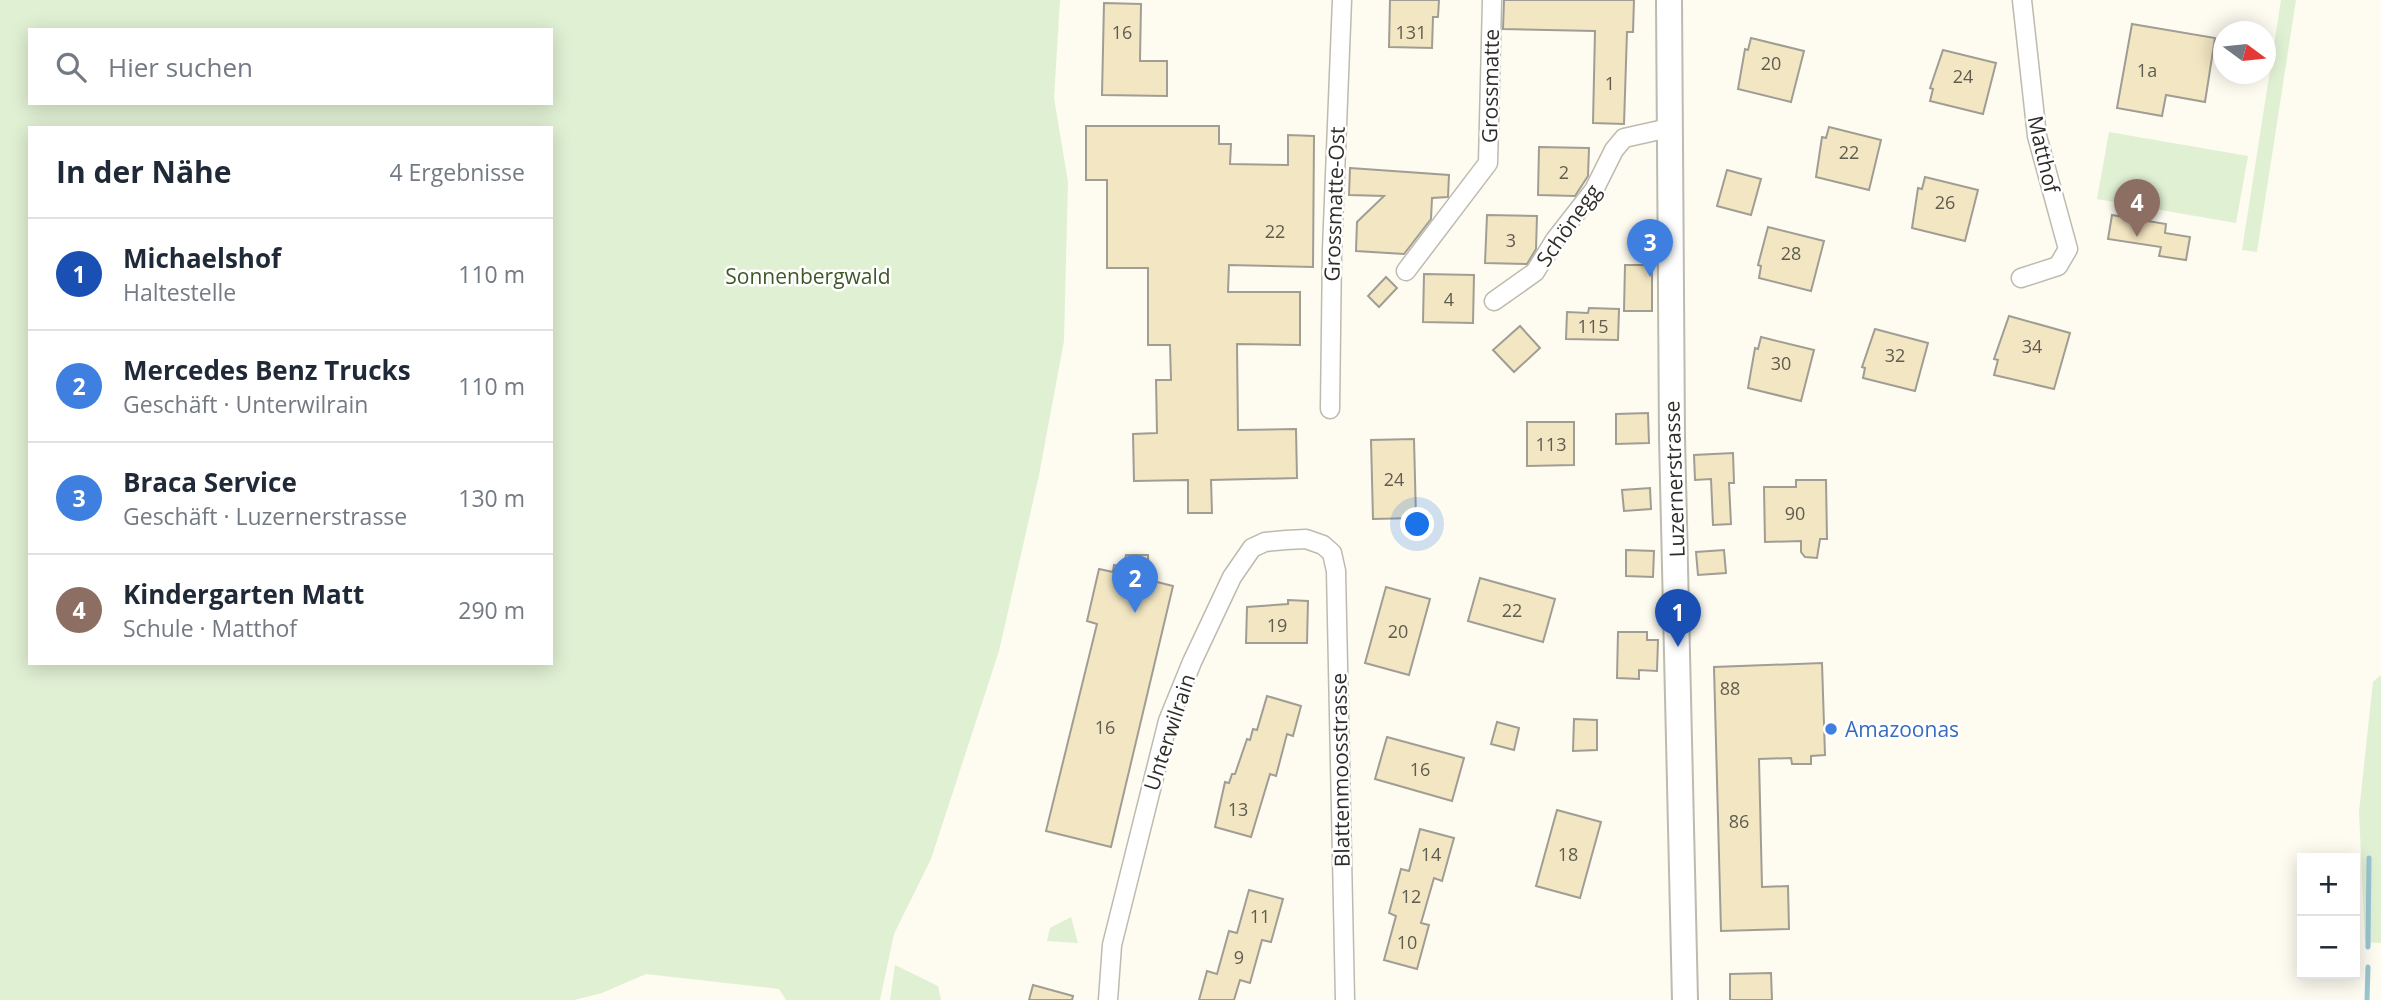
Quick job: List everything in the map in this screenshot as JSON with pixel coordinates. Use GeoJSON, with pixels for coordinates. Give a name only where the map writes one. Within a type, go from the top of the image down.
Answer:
{"type":"FeatureCollection","features":[{"type":"Feature","properties":{"kind":"main road","name":"Luzernerstrasse"},"geometry":{"type":"LineString","coordinates":[[1669,0],[1678,785],[1685,1000]]}},
{"type":"Feature","properties":{"kind":"street","name":"Grossmatte-Ost"},"geometry":{"type":"LineString","coordinates":[[1330,409],[1332,250],[1342,0]]}},
{"type":"Feature","properties":{"kind":"street","name":"Grossmatte"},"geometry":{"type":"LineString","coordinates":[[1406,271],[1488,163],[1492,0]]}},
{"type":"Feature","properties":{"kind":"street","name":"Matthof"},"geometry":{"type":"LineString","coordinates":[[2021,278],[2058,266],[2068,249],[2037,136],[2022,0]]}},
{"type":"Feature","properties":{"kind":"street","name":"Schönegg"},"geometry":{"type":"LineString","coordinates":[[1494,301],[1535,272],[1555,240],[1594,190],[1614,150],[1624,138],[1669,128]]}},
{"type":"Feature","properties":{"kind":"street","name":"Unterwilrain"},"geometry":{"type":"LineString","coordinates":[[1108,1000],[1112,945],[1154,768],[1172,710],[1214,614],[1244,556],[1252,548],[1265,542],[1306,539],[1323,545]]}},
{"type":"Feature","properties":{"kind":"street","name":"Blattenmoosstrasse"},"geometry":{"type":"LineString","coordinates":[[1323,545],[1332,552],[1336,571],[1345,1000]]}},
{"type":"Feature","properties":{"kind":"green space","name":"Sonnenbergwald"},"geometry":{"type":"Polygon","coordinates":[[[0,0],[1060,0],[1054,98],[1068,182],[1064,341],[1039,475],[999,651],[931,859],[894,934],[880,1000],[786,1000],[779,989],[646,974],[602,993],[574,1000],[0,1000],[0,0]]]}},
{"type":"Feature","properties":{"kind":"green space"},"geometry":{"type":"Polygon","coordinates":[[[2281,0],[2296,0],[2257,252],[2242,250],[2268,84],[2276,84],[2276,32],[2281,0]]]}},
{"type":"Feature","properties":{"kind":"green space"},"geometry":{"type":"Polygon","coordinates":[[[2109,132],[2248,156],[2236,223],[2097,199],[2109,132]]]}},
{"type":"Feature","properties":{"kind":"green space"},"geometry":{"type":"Polygon","coordinates":[[[2381,675],[2381,943],[2365,942],[2359,812],[2373,682],[2381,675]]]}},
{"type":"Feature","properties":{"kind":"green space"},"geometry":{"type":"Polygon","coordinates":[[[1071,917],[1078,943],[1047,941],[1050,928],[1071,917]]]}},
{"type":"Feature","properties":{"kind":"green space"},"geometry":{"type":"Polygon","coordinates":[[[895,965],[938,986],[941,1000],[890,1000],[895,965]]]}},
{"type":"Feature","properties":{"kind":"building"},"geometry":{"type":"Polygon","coordinates":[[[1390,0],[1439,0],[1438,17],[1433,17],[1432,48],[1389,47],[1390,0]]]}},
{"type":"Feature","properties":{"kind":"building"},"geometry":{"type":"Polygon","coordinates":[[[1504,0],[1634,0],[1633,32],[1627,32],[1624,124],[1593,123],[1595,31],[1503,29],[1504,0]]]}},
{"type":"Feature","properties":{"kind":"building"},"geometry":{"type":"Polygon","coordinates":[[[1104,3],[1141,4],[1140,61],[1167,61],[1167,96],[1102,95],[1104,3]]]}},
{"type":"Feature","properties":{"kind":"building"},"geometry":{"type":"Polygon","coordinates":[[[2132,24],[2213,38],[2205,102],[2166,95],[2162,116],[2117,108],[2132,24]]]}},
{"type":"Feature","properties":{"kind":"building"},"geometry":{"type":"Polygon","coordinates":[[[1751,38],[1804,51],[1791,102],[1738,89],[1745,49],[1748,50],[1751,38]]]}},
{"type":"Feature","properties":{"kind":"building"},"geometry":{"type":"Polygon","coordinates":[[[1943,50],[1996,63],[1983,114],[1930,101],[1933,89],[1930,88],[1943,50]]]}},
{"type":"Feature","properties":{"kind":"building"},"geometry":{"type":"Polygon","coordinates":[[[1086,126],[1219,126],[1219,144],[1231,144],[1230,164],[1288,165],[1288,135],[1314,136],[1313,267],[1229,265],[1228,292],[1300,292],[1300,345],[1237,344],[1238,430],[1296,429],[1297,478],[1211,480],[1212,513],[1188,513],[1188,480],[1134,481],[1133,434],[1157,433],[1156,380],[1171,380],[1170,345],[1148,345],[1148,268],[1107,268],[1107,180],[1086,180],[1086,126]]]}},
{"type":"Feature","properties":{"kind":"building"},"geometry":{"type":"Polygon","coordinates":[[[1829,127],[1881,140],[1869,190],[1816,177],[1822,137],[1826,138],[1829,127]]]}},
{"type":"Feature","properties":{"kind":"building"},"geometry":{"type":"Polygon","coordinates":[[[1539,147],[1589,148],[1588,176],[1575,196],[1538,195],[1539,147]]]}},
{"type":"Feature","properties":{"kind":"building"},"geometry":{"type":"Polygon","coordinates":[[[1350,168],[1449,175],[1448,197],[1432,198],[1431,219],[1404,254],[1356,251],[1357,222],[1384,196],[1349,195],[1350,168]]]}},
{"type":"Feature","properties":{"kind":"building"},"geometry":{"type":"Polygon","coordinates":[[[1727,170],[1761,179],[1751,215],[1717,206],[1727,170]]]}},
{"type":"Feature","properties":{"kind":"building"},"geometry":{"type":"Polygon","coordinates":[[[1925,177],[1978,190],[1965,241],[1912,228],[1918,188],[1922,189],[1925,177]]]}},
{"type":"Feature","properties":{"kind":"building"},"geometry":{"type":"Polygon","coordinates":[[[1487,215],[1537,216],[1536,249],[1527,264],[1485,263],[1487,215]]]}},
{"type":"Feature","properties":{"kind":"building"},"geometry":{"type":"Polygon","coordinates":[[[2112,215],[2166,224],[2165,233],[2190,237],[2186,260],[2159,256],[2161,247],[2108,239],[2112,215]]]}},
{"type":"Feature","properties":{"kind":"building"},"geometry":{"type":"Polygon","coordinates":[[[1768,227],[1824,241],[1811,291],[1759,278],[1761,266],[1758,265],[1768,227]]]}},
{"type":"Feature","properties":{"kind":"building"},"geometry":{"type":"Polygon","coordinates":[[[1625,265],[1652,265],[1652,311],[1624,311],[1625,265]]]}},
{"type":"Feature","properties":{"kind":"building"},"geometry":{"type":"Polygon","coordinates":[[[1424,274],[1474,275],[1473,323],[1423,322],[1424,274]]]}},
{"type":"Feature","properties":{"kind":"building"},"geometry":{"type":"Polygon","coordinates":[[[1386,277],[1397,288],[1379,307],[1368,296],[1386,277]]]}},
{"type":"Feature","properties":{"kind":"building"},"geometry":{"type":"Polygon","coordinates":[[[1589,308],[1619,309],[1618,340],[1566,339],[1567,312],[1588,313],[1589,308]]]}},
{"type":"Feature","properties":{"kind":"building"},"geometry":{"type":"Polygon","coordinates":[[[2009,316],[2070,333],[2054,389],[1994,375],[1998,360],[1994,359],[2009,316]]]}},
{"type":"Feature","properties":{"kind":"building"},"geometry":{"type":"Polygon","coordinates":[[[1520,326],[1540,348],[1514,372],[1493,350],[1520,326]]]}},
{"type":"Feature","properties":{"kind":"building"},"geometry":{"type":"Polygon","coordinates":[[[1875,329],[1928,343],[1915,391],[1863,378],[1865,368],[1862,367],[1875,329]]]}},
{"type":"Feature","properties":{"kind":"building"},"geometry":{"type":"Polygon","coordinates":[[[1761,337],[1814,350],[1801,401],[1748,388],[1755,348],[1758,349],[1761,337]]]}},
{"type":"Feature","properties":{"kind":"building"},"geometry":{"type":"Polygon","coordinates":[[[1648,413],[1649,443],[1616,444],[1616,414],[1648,413]]]}},
{"type":"Feature","properties":{"kind":"building"},"geometry":{"type":"Polygon","coordinates":[[[1527,422],[1574,422],[1574,465],[1527,466],[1527,422]]]}},
{"type":"Feature","properties":{"kind":"building"},"geometry":{"type":"Polygon","coordinates":[[[1414,439],[1416,518],[1373,519],[1371,440],[1414,439]]]}},
{"type":"Feature","properties":{"kind":"building"},"geometry":{"type":"Polygon","coordinates":[[[1733,453],[1734,483],[1729,483],[1731,524],[1713,525],[1711,479],[1695,480],[1694,455],[1733,453]]]}},
{"type":"Feature","properties":{"kind":"building"},"geometry":{"type":"Polygon","coordinates":[[[1796,480],[1826,480],[1827,539],[1820,539],[1817,558],[1805,557],[1801,552],[1801,541],[1765,542],[1764,487],[1796,487],[1796,480]]]}},
{"type":"Feature","properties":{"kind":"building"},"geometry":{"type":"Polygon","coordinates":[[[1650,488],[1651,509],[1624,511],[1622,490],[1650,488]]]}},
{"type":"Feature","properties":{"kind":"building"},"geometry":{"type":"Polygon","coordinates":[[[1626,550],[1654,551],[1653,577],[1626,576],[1626,550]]]}},
{"type":"Feature","properties":{"kind":"building"},"geometry":{"type":"Polygon","coordinates":[[[1724,550],[1726,573],[1698,575],[1696,552],[1724,550]]]}},
{"type":"Feature","properties":{"kind":"building"},"geometry":{"type":"Polygon","coordinates":[[[1126,555],[1148,555],[1149,580],[1173,586],[1111,847],[1046,831],[1097,624],[1087,621],[1099,569],[1113,572],[1114,565],[1123,567],[1126,555]]]}},
{"type":"Feature","properties":{"kind":"building"},"geometry":{"type":"Polygon","coordinates":[[[1480,578],[1555,599],[1543,642],[1468,621],[1480,578]]]}},
{"type":"Feature","properties":{"kind":"building"},"geometry":{"type":"Polygon","coordinates":[[[1386,587],[1430,599],[1409,675],[1365,663],[1386,587]]]}},
{"type":"Feature","properties":{"kind":"building"},"geometry":{"type":"Polygon","coordinates":[[[1288,600],[1308,601],[1307,643],[1246,643],[1247,607],[1288,604],[1288,600]]]}},
{"type":"Feature","properties":{"kind":"building"},"geometry":{"type":"Polygon","coordinates":[[[1618,632],[1647,632],[1647,640],[1658,640],[1657,671],[1639,670],[1639,679],[1617,678],[1618,632]]]}},
{"type":"Feature","properties":{"kind":"building"},"geometry":{"type":"Polygon","coordinates":[[[1822,663],[1825,755],[1811,756],[1811,764],[1792,764],[1791,758],[1759,759],[1762,887],[1788,886],[1789,929],[1721,931],[1714,667],[1822,663]]]}},
{"type":"Feature","properties":{"kind":"building"},"geometry":{"type":"Polygon","coordinates":[[[1267,696],[1301,706],[1293,736],[1287,734],[1276,776],[1270,774],[1251,837],[1215,827],[1225,782],[1229,783],[1232,774],[1235,774],[1247,739],[1250,740],[1253,729],[1257,730],[1267,696]]]}},
{"type":"Feature","properties":{"kind":"building"},"geometry":{"type":"Polygon","coordinates":[[[1574,719],[1597,720],[1597,750],[1573,751],[1574,719]]]}},
{"type":"Feature","properties":{"kind":"building"},"geometry":{"type":"Polygon","coordinates":[[[1497,722],[1519,728],[1514,750],[1491,744],[1497,722]]]}},
{"type":"Feature","properties":{"kind":"building"},"geometry":{"type":"Polygon","coordinates":[[[1387,737],[1464,758],[1452,801],[1375,779],[1387,737]]]}},
{"type":"Feature","properties":{"kind":"building"},"geometry":{"type":"Polygon","coordinates":[[[1557,810],[1601,822],[1580,898],[1536,886],[1557,810]]]}},
{"type":"Feature","properties":{"kind":"building"},"geometry":{"type":"Polygon","coordinates":[[[1420,829],[1454,838],[1442,881],[1434,878],[1421,923],[1429,925],[1417,969],[1384,960],[1396,916],[1389,913],[1401,869],[1409,871],[1420,829]]]}},
{"type":"Feature","properties":{"kind":"building"},"geometry":{"type":"Polygon","coordinates":[[[1249,890],[1283,899],[1271,942],[1262,940],[1250,983],[1240,980],[1234,1000],[1199,1000],[1207,971],[1217,974],[1229,931],[1237,933],[1249,890]]]}},
{"type":"Feature","properties":{"kind":"building"},"geometry":{"type":"Polygon","coordinates":[[[1771,973],[1772,1000],[1730,1000],[1730,974],[1771,973]]]}},
{"type":"Feature","properties":{"kind":"building"},"geometry":{"type":"Polygon","coordinates":[[[1033,985],[1073,996],[1072,1000],[1029,1000],[1033,985]]]}},
{"type":"Feature","properties":{"kind":"waterway"},"geometry":{"type":"LineString","coordinates":[[2368,947],[2369,858]]}},
{"type":"Feature","properties":{"kind":"waterway"},"geometry":{"type":"LineString","coordinates":[[2367,1000],[2368,967]]}},
{"type":"Feature","properties":{"kind":"place","name":"Kindergarten Matt"},"geometry":{"type":"Point","coordinates":[2137,237]}},
{"type":"Feature","properties":{"kind":"place","name":"Braca Service"},"geometry":{"type":"Point","coordinates":[1650,277]}},
{"type":"Feature","properties":{"kind":"place","name":"Mercedes Benz Trucks"},"geometry":{"type":"Point","coordinates":[1135,613]}},
{"type":"Feature","properties":{"kind":"place","name":"Michaelshof"},"geometry":{"type":"Point","coordinates":[1678,647]}},
{"type":"Feature","properties":{"kind":"place","name":"Amazoonas"},"geometry":{"type":"Point","coordinates":[1831,729]}}]}
